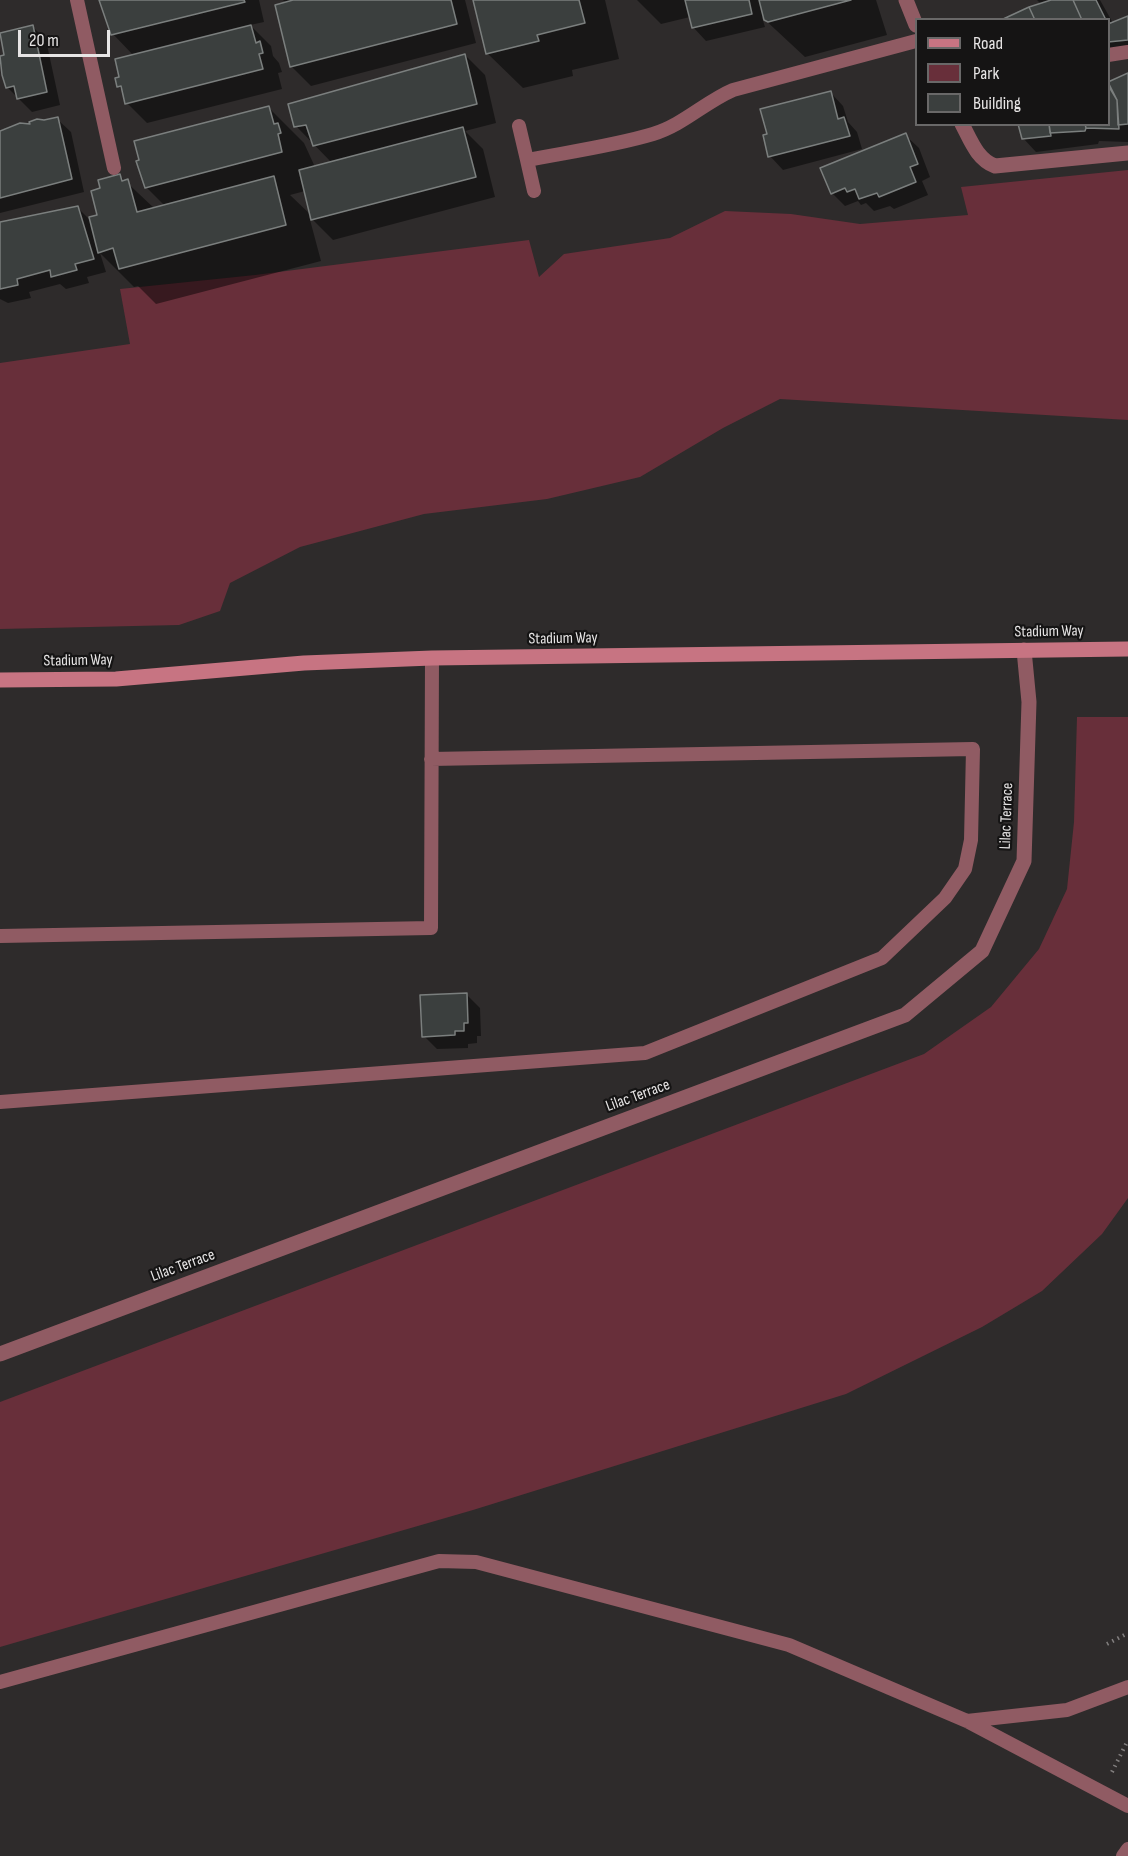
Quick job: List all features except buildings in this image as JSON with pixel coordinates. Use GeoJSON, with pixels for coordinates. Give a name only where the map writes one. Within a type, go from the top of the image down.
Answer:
{"type":"FeatureCollection","features":[{"type":"Feature","properties":{"kind":"street"},"geometry":{"type":"LineString","coordinates":[[906,0],[915,22]]}},
{"type":"Feature","properties":{"kind":"street"},"geometry":{"type":"LineString","coordinates":[[963,126],[978,153],[995,166],[1128,153]]}},
{"type":"Feature","properties":{"kind":"street","name":"Stadium Way"},"geometry":{"type":"LineString","coordinates":[[0,680],[116,679],[304,663],[432,658],[1128,649]]}},
{"type":"Feature","properties":{"kind":"street","name":"Lilac Terrace"},"geometry":{"type":"LineString","coordinates":[[0,1353],[905,1016],[982,951],[1024,861],[1029,702],[1024,650]]}},
{"type":"Feature","properties":{"kind":"lane"},"geometry":{"type":"LineString","coordinates":[[77,0],[114,168]]}},
{"type":"Feature","properties":{"kind":"lane"},"geometry":{"type":"LineString","coordinates":[[527,160],[653,134],[675,125],[714,98],[733,90],[915,41]]}},
{"type":"Feature","properties":{"kind":"lane"},"geometry":{"type":"LineString","coordinates":[[1110,55],[1128,52]]}},
{"type":"Feature","properties":{"kind":"lane"},"geometry":{"type":"LineString","coordinates":[[519,126],[534,191]]}},
{"type":"Feature","properties":{"kind":"lane"},"geometry":{"type":"LineString","coordinates":[[0,936],[430,928],[432,658]]}},
{"type":"Feature","properties":{"kind":"lane"},"geometry":{"type":"LineString","coordinates":[[0,1102],[645,1053],[882,958],[945,898],[965,869],[971,840],[973,749],[431,759]]}},
{"type":"Feature","properties":{"kind":"lane"},"geometry":{"type":"LineString","coordinates":[[0,1682],[439,1562],[476,1562],[789,1645],[967,1720],[1128,1806]]}},
{"type":"Feature","properties":{"kind":"lane"},"geometry":{"type":"LineString","coordinates":[[967,1720],[1068,1710],[1128,1687]]}},
{"type":"Feature","properties":{"kind":"lane"},"geometry":{"type":"LineString","coordinates":[[1124,1856],[1128,1848]]}},
{"type":"Feature","properties":{"kind":"path"},"geometry":{"type":"LineString","coordinates":[[1107,1644],[1128,1633]]}},
{"type":"Feature","properties":{"kind":"path"},"geometry":{"type":"LineString","coordinates":[[1107,1781],[1128,1740]]}},
{"type":"Feature","properties":{"kind":"green space"},"geometry":{"type":"Polygon","coordinates":[[[1128,170],[1128,420],[780,399],[723,428],[640,477],[547,499],[424,514],[300,547],[230,583],[220,611],[179,625],[0,629],[0,363],[130,344],[120,289],[255,275],[529,240],[539,277],[564,254],[670,238],[725,211],[791,214],[860,224],[968,215],[961,187],[1128,170]]]}},
{"type":"Feature","properties":{"kind":"green space"},"geometry":{"type":"Polygon","coordinates":[[[1077,717],[1128,717],[1128,1198],[1102,1234],[1042,1291],[982,1327],[846,1394],[473,1510],[0,1647],[0,1402],[924,1054],[991,1007],[1039,949],[1067,889],[1074,822],[1077,717]]]}}]}
